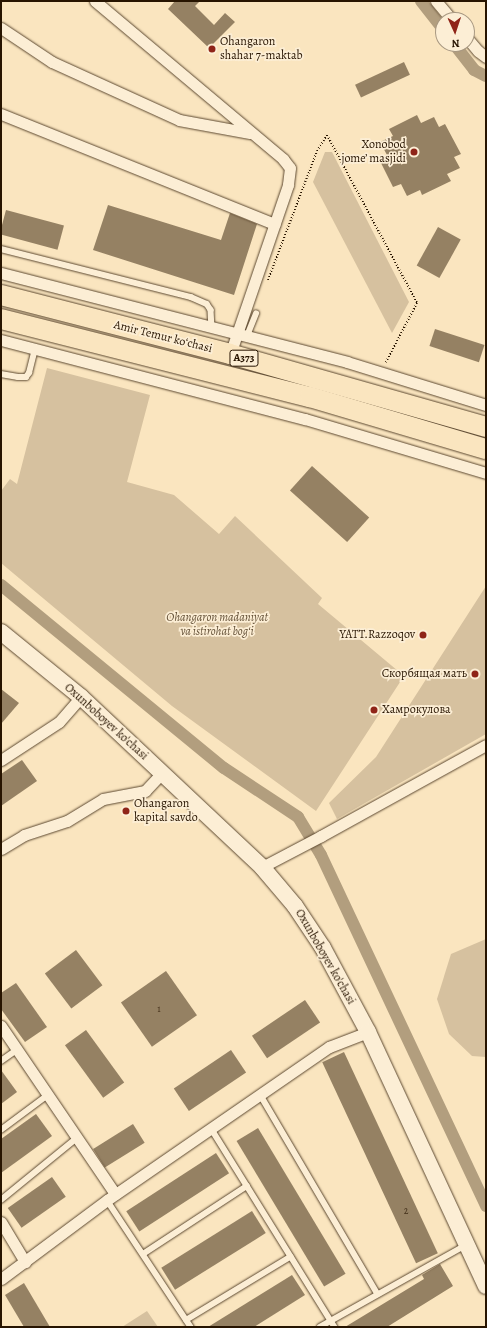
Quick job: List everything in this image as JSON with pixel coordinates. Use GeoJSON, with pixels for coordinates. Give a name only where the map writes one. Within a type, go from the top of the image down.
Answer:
{"type":"FeatureCollection","features":[{"type":"Feature","properties":{"kind":"highway","name":"Amir Temur koʻchasi"},"geometry":{"type":"LineString","coordinates":[[1,295],[230,354],[486,427]]}},
{"type":"Feature","properties":{"kind":"highway","name":"Amir Temur koʻchasi"},"geometry":{"type":"LineString","coordinates":[[1,319],[310,397],[486,449]]}},
{"type":"Feature","properties":{"kind":"main road","name":"Oxunboboyev ko'chasi"},"geometry":{"type":"LineString","coordinates":[[1,632],[81,697],[262,867],[310,926],[368,1032],[486,1286]]}},
{"type":"Feature","properties":{"kind":"street"},"geometry":{"type":"LineString","coordinates":[[95,1],[283,159],[290,168],[288,185],[241,335],[230,354]]}},
{"type":"Feature","properties":{"kind":"street"},"geometry":{"type":"LineString","coordinates":[[436,1],[445,12]]}},
{"type":"Feature","properties":{"kind":"street"},"geometry":{"type":"LineString","coordinates":[[1,28],[52,62],[179,120],[252,134]]}},
{"type":"Feature","properties":{"kind":"street"},"geometry":{"type":"LineString","coordinates":[[475,47],[486,57]]}},
{"type":"Feature","properties":{"kind":"street"},"geometry":{"type":"LineString","coordinates":[[1,114],[275,224]]}},
{"type":"Feature","properties":{"kind":"street"},"geometry":{"type":"LineString","coordinates":[[1,273],[381,372],[486,405]]}},
{"type":"Feature","properties":{"kind":"street"},"geometry":{"type":"LineString","coordinates":[[1,340],[305,419],[486,473]]}},
{"type":"Feature","properties":{"kind":"street"},"geometry":{"type":"LineString","coordinates":[[1,760],[59,722],[81,697]]}},
{"type":"Feature","properties":{"kind":"street"},"geometry":{"type":"LineString","coordinates":[[262,867],[486,745]]}},
{"type":"Feature","properties":{"kind":"street"},"geometry":{"type":"LineString","coordinates":[[1,849],[24,835],[67,821],[103,799],[145,791],[162,773]]}},
{"type":"Feature","properties":{"kind":"street"},"geometry":{"type":"LineString","coordinates":[[1,1026],[77,1138],[111,1197]]}},
{"type":"Feature","properties":{"kind":"street"},"geometry":{"type":"LineString","coordinates":[[1,1279],[111,1197],[329,1047],[368,1032]]}},
{"type":"Feature","properties":{"kind":"street"},"geometry":{"type":"LineString","coordinates":[[1,1222],[25,1262]]}},
{"type":"Feature","properties":{"kind":"lane"},"geometry":{"type":"LineString","coordinates":[[1,249],[191,297],[207,304],[211,310],[212,327]]}},
{"type":"Feature","properties":{"kind":"lane"},"geometry":{"type":"LineString","coordinates":[[241,335],[256,314]]}},
{"type":"Feature","properties":{"kind":"lane"},"geometry":{"type":"LineString","coordinates":[[1,374],[26,377],[29,373],[35,349]]}},
{"type":"Feature","properties":{"kind":"lane"},"geometry":{"type":"LineString","coordinates":[[1,1061],[17,1050]]}},
{"type":"Feature","properties":{"kind":"lane"},"geometry":{"type":"LineString","coordinates":[[260,1094],[378,1294]]}},
{"type":"Feature","properties":{"kind":"lane"},"geometry":{"type":"LineString","coordinates":[[1,1130],[48,1095]]}},
{"type":"Feature","properties":{"kind":"lane"},"geometry":{"type":"LineString","coordinates":[[211,1128],[335,1327]]}},
{"type":"Feature","properties":{"kind":"lane"},"geometry":{"type":"LineString","coordinates":[[1,1200],[77,1138]]}},
{"type":"Feature","properties":{"kind":"lane"},"geometry":{"type":"LineString","coordinates":[[143,1254],[247,1186]]}},
{"type":"Feature","properties":{"kind":"lane"},"geometry":{"type":"LineString","coordinates":[[111,1197],[143,1254],[191,1327]]}},
{"type":"Feature","properties":{"kind":"lane"},"geometry":{"type":"LineString","coordinates":[[320,1327],[467,1245]]}},
{"type":"Feature","properties":{"kind":"lane"},"geometry":{"type":"LineString","coordinates":[[186,1320],[290,1257]]}},
{"type":"Feature","properties":{"kind":"path"},"geometry":{"type":"LineString","coordinates":[[267,284],[317,151],[327,135],[416,304],[381,372]]}},
{"type":"Feature","properties":{"kind":"green space"},"geometry":{"type":"Polygon","coordinates":[[[325,152],[332,152],[409,302],[392,333],[313,182],[325,152]]]}},
{"type":"Feature","properties":{"kind":"green space","name":"Ohangaron madaniyat va istirohat bogʻi"},"geometry":{"type":"Polygon","coordinates":[[[47,368],[150,395],[127,482],[174,495],[219,534],[235,516],[322,598],[318,604],[404,676],[316,811],[172,706],[1,563],[1,491],[10,479],[17,484],[47,368]]]}},
{"type":"Feature","properties":{"kind":"green space"},"geometry":{"type":"Polygon","coordinates":[[[486,586],[486,734],[337,819],[329,803],[376,757],[486,586]]]}},
{"type":"Feature","properties":{"kind":"green space"},"geometry":{"type":"Polygon","coordinates":[[[486,939],[486,1057],[472,1056],[449,1034],[437,999],[451,954],[486,939]]]}},
{"type":"Feature","properties":{"kind":"green space"},"geometry":{"type":"Polygon","coordinates":[[[147,1311],[158,1327],[122,1327],[147,1311]]]}},
{"type":"Feature","properties":{"kind":"building"},"geometry":{"type":"Polygon","coordinates":[[[175,1],[200,1],[195,6],[214,25],[225,13],[235,22],[209,48],[168,9],[175,1]]]}},
{"type":"Feature","properties":{"kind":"building"},"geometry":{"type":"Polygon","coordinates":[[[404,62],[410,75],[361,98],[355,85],[404,62]]]}},
{"type":"Feature","properties":{"kind":"building"},"geometry":{"type":"Polygon","coordinates":[[[417,115],[421,123],[434,117],[439,127],[445,124],[461,154],[454,157],[460,168],[447,174],[451,181],[422,195],[420,190],[407,196],[401,184],[393,187],[379,159],[387,155],[380,142],[393,136],[389,129],[417,115]]]}},
{"type":"Feature","properties":{"kind":"building"},"geometry":{"type":"Polygon","coordinates":[[[108,205],[221,240],[230,213],[257,224],[234,295],[93,250],[108,205]]]}},
{"type":"Feature","properties":{"kind":"building"},"geometry":{"type":"Polygon","coordinates":[[[6,210],[64,226],[57,250],[1,235],[6,210]]]}},
{"type":"Feature","properties":{"kind":"building"},"geometry":{"type":"Polygon","coordinates":[[[438,227],[461,240],[439,278],[417,265],[438,227]]]}},
{"type":"Feature","properties":{"kind":"building"},"geometry":{"type":"Polygon","coordinates":[[[435,329],[484,345],[479,362],[429,346],[435,329]]]}},
{"type":"Feature","properties":{"kind":"building"},"geometry":{"type":"Polygon","coordinates":[[[312,466],[369,518],[347,542],[290,491],[312,466]]]}},
{"type":"Feature","properties":{"kind":"building"},"geometry":{"type":"Polygon","coordinates":[[[1,689],[19,703],[1,724],[1,689]]]}},
{"type":"Feature","properties":{"kind":"building"},"geometry":{"type":"Polygon","coordinates":[[[22,760],[37,781],[1,806],[1,774],[22,760]]]}},
{"type":"Feature","properties":{"kind":"building"},"geometry":{"type":"Polygon","coordinates":[[[76,950],[102,985],[71,1009],[45,973],[76,950]]]}},
{"type":"Feature","properties":{"kind":"building"},"geometry":{"type":"Polygon","coordinates":[[[166,971],[197,1015],[152,1047],[121,1003],[166,971]]]}},
{"type":"Feature","properties":{"kind":"building"},"geometry":{"type":"Polygon","coordinates":[[[16,983],[47,1027],[25,1042],[1,1009],[1,993],[16,983]]]}},
{"type":"Feature","properties":{"kind":"building"},"geometry":{"type":"Polygon","coordinates":[[[305,1000],[320,1022],[267,1058],[252,1036],[305,1000]]]}},
{"type":"Feature","properties":{"kind":"building"},"geometry":{"type":"Polygon","coordinates":[[[86,1030],[124,1083],[103,1098],[65,1045],[86,1030]]]}},
{"type":"Feature","properties":{"kind":"building"},"geometry":{"type":"Polygon","coordinates":[[[231,1050],[246,1072],[189,1111],[174,1089],[231,1050]]]}},
{"type":"Feature","properties":{"kind":"building"},"geometry":{"type":"Polygon","coordinates":[[[344,1052],[438,1253],[416,1263],[322,1062],[344,1052]]]}},
{"type":"Feature","properties":{"kind":"building"},"geometry":{"type":"Polygon","coordinates":[[[1,1070],[17,1092],[1,1104],[1,1070]]]}},
{"type":"Feature","properties":{"kind":"building"},"geometry":{"type":"Polygon","coordinates":[[[36,1114],[52,1136],[1,1173],[1,1139],[36,1114]]]}},
{"type":"Feature","properties":{"kind":"building"},"geometry":{"type":"Polygon","coordinates":[[[133,1124],[145,1143],[105,1168],[93,1149],[133,1124]]]}},
{"type":"Feature","properties":{"kind":"building"},"geometry":{"type":"Polygon","coordinates":[[[258,1128],[346,1274],[324,1287],[237,1141],[258,1128]]]}},
{"type":"Feature","properties":{"kind":"building"},"geometry":{"type":"Polygon","coordinates":[[[216,1153],[229,1173],[139,1231],[126,1211],[216,1153]]]}},
{"type":"Feature","properties":{"kind":"building"},"geometry":{"type":"Polygon","coordinates":[[[52,1177],[66,1197],[22,1228],[8,1208],[52,1177]]]}},
{"type":"Feature","properties":{"kind":"building"},"geometry":{"type":"Polygon","coordinates":[[[252,1211],[266,1233],[175,1290],[161,1268],[252,1211]]]}},
{"type":"Feature","properties":{"kind":"building"},"geometry":{"type":"Polygon","coordinates":[[[440,1264],[453,1286],[387,1327],[345,1327],[424,1279],[422,1275],[440,1264]]]}},
{"type":"Feature","properties":{"kind":"building"},"geometry":{"type":"Polygon","coordinates":[[[292,1275],[305,1295],[254,1327],[208,1327],[292,1275]]]}},
{"type":"Feature","properties":{"kind":"building"},"geometry":{"type":"Polygon","coordinates":[[[24,1283],[50,1327],[24,1327],[5,1295],[24,1283]]]}},
{"type":"Feature","properties":{"kind":"waterway"},"geometry":{"type":"LineString","coordinates":[[421,1],[435,19]]}},
{"type":"Feature","properties":{"kind":"waterway"},"geometry":{"type":"LineString","coordinates":[[460,52],[474,70],[486,76]]}},
{"type":"Feature","properties":{"kind":"waterway"},"geometry":{"type":"LineString","coordinates":[[1,585],[224,768],[298,817],[321,855],[486,1206]]}},
{"type":"Feature","properties":{"kind":"place","name":"Ohangaron shahar 7-maktab"},"geometry":{"type":"Point","coordinates":[212,49]}},
{"type":"Feature","properties":{"kind":"place","name":"Xonobod jome’ masjidi"},"geometry":{"type":"Point","coordinates":[414,152]}},
{"type":"Feature","properties":{"kind":"place","name":"YATT.Razzoqov"},"geometry":{"type":"Point","coordinates":[423,635]}},
{"type":"Feature","properties":{"kind":"place","name":"Скорбящая мать"},"geometry":{"type":"Point","coordinates":[475,674]}},
{"type":"Feature","properties":{"kind":"place","name":"Хамрокулова"},"geometry":{"type":"Point","coordinates":[374,710]}},
{"type":"Feature","properties":{"kind":"place","name":"Ohangaron kapital savdo"},"geometry":{"type":"Point","coordinates":[126,811]}}]}
